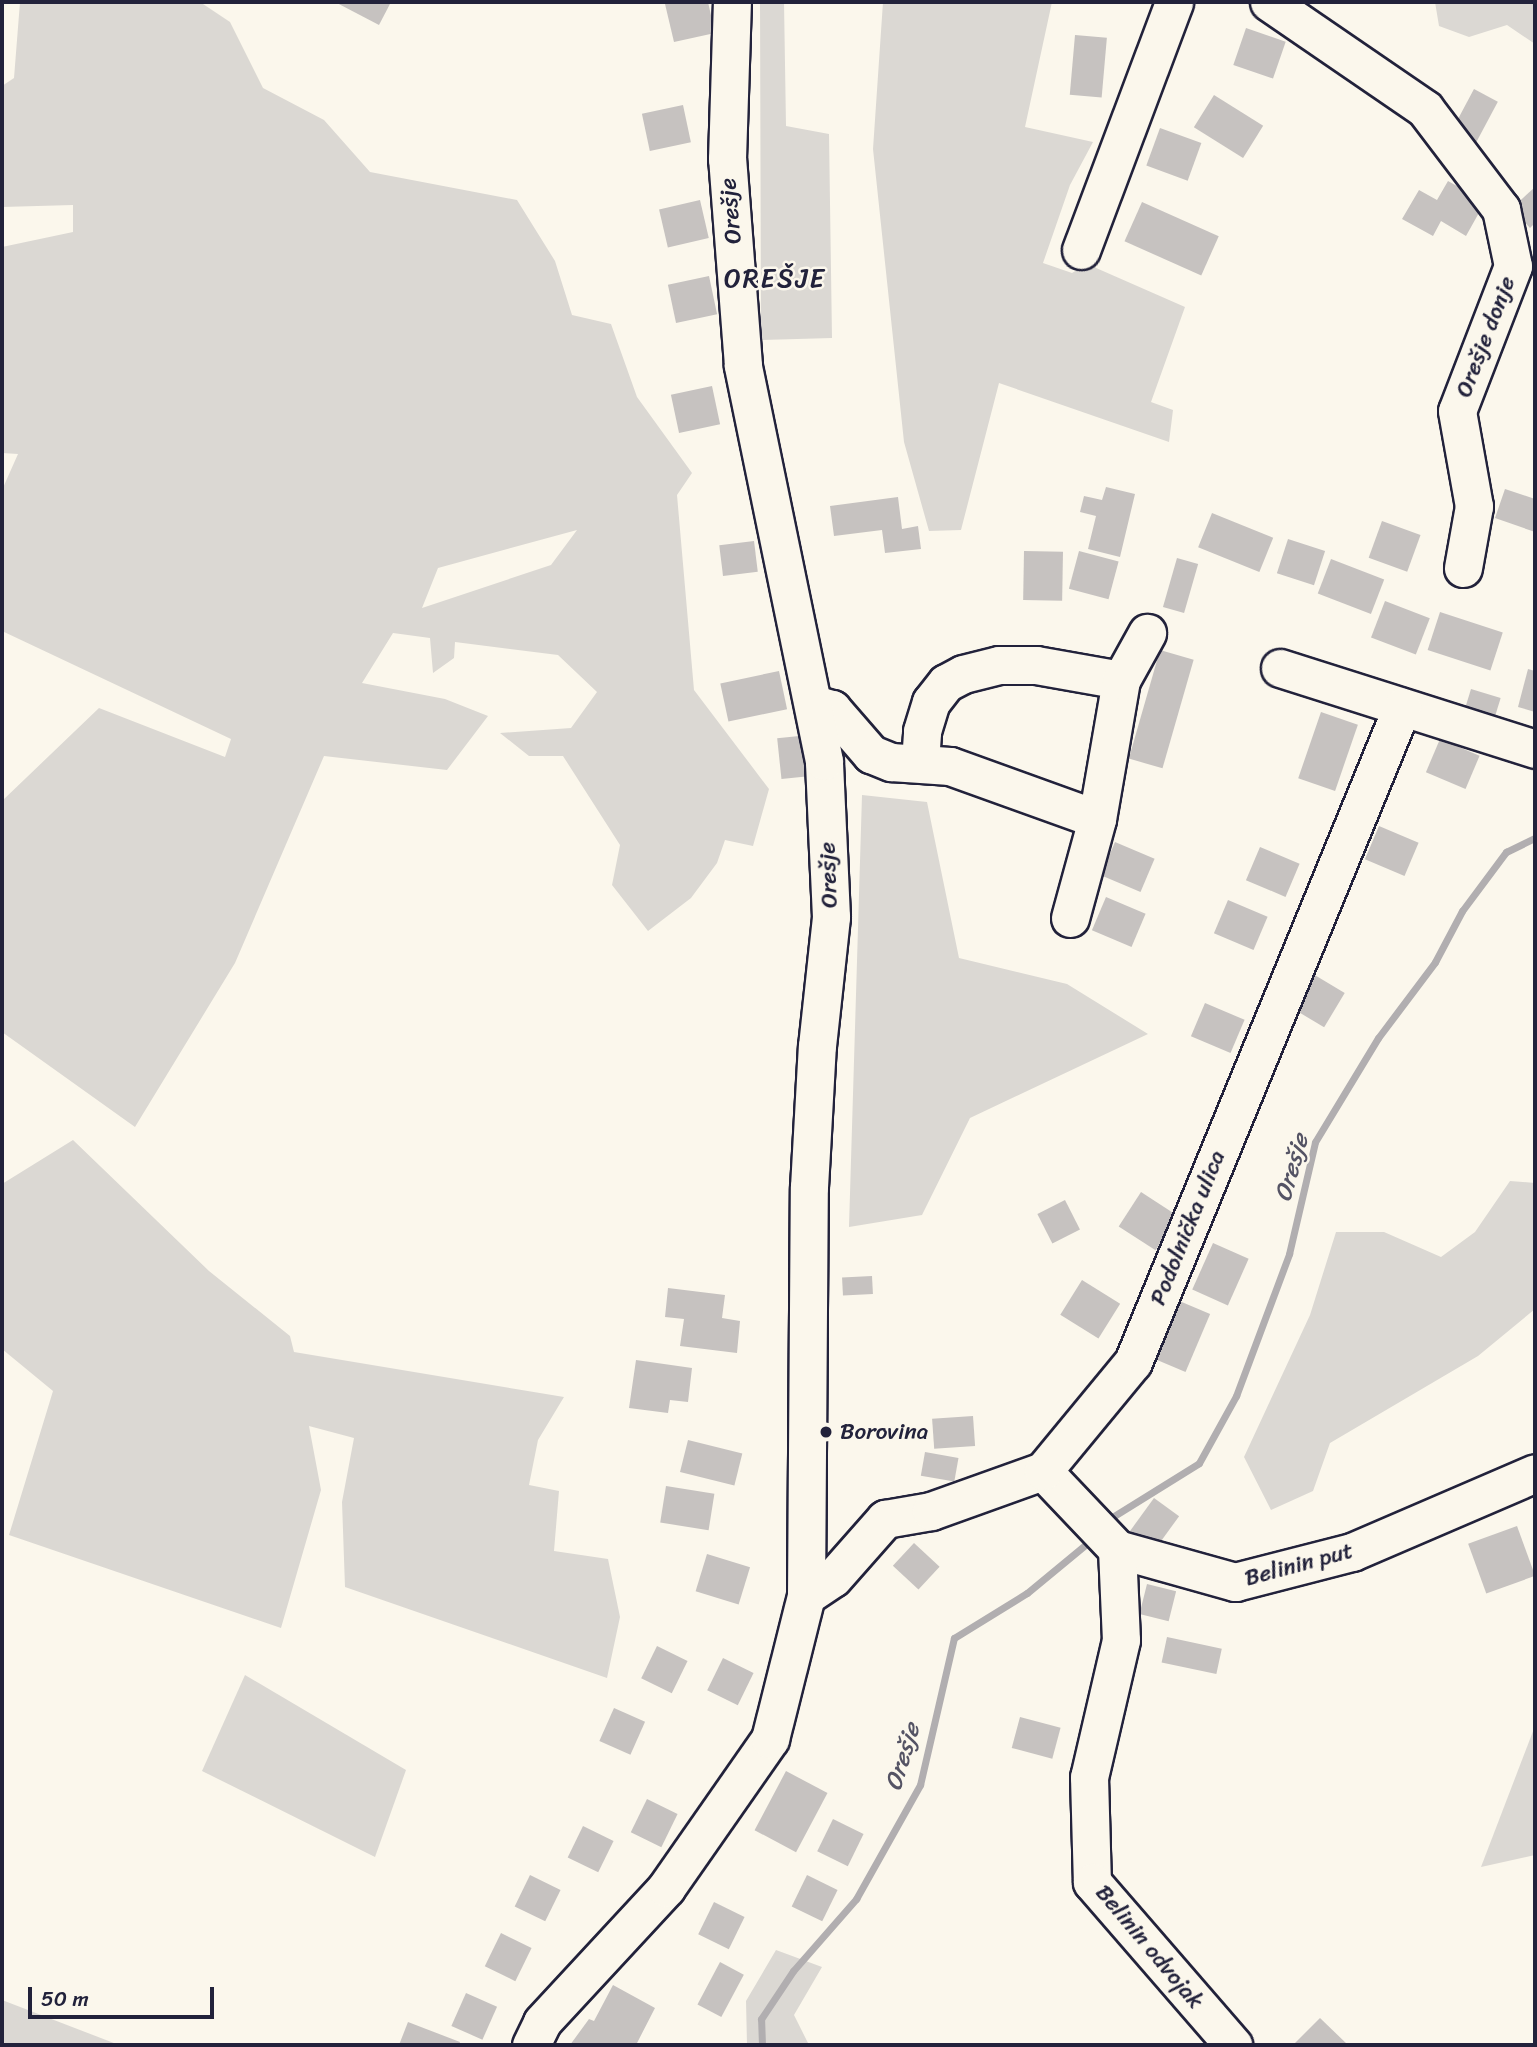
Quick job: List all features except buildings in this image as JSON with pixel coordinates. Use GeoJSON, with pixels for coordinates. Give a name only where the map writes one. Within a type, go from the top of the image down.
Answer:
{"type":"FeatureCollection","features":[{"type":"Feature","properties":{"kind":"street","name":"Orešje"},"geometry":{"type":"LineString","coordinates":[[531,2045],[542,2022],[666,1888],[770,1739],[806,1595],[809,1187],[817,1045],[831,916],[824,761],[814,704],[777,542],[743,365],[727,159],[732,2]]}},
{"type":"Feature","properties":{"kind":"street"},"geometry":{"type":"LineString","coordinates":[[1081,250],[1174,2]]}},
{"type":"Feature","properties":{"kind":"street","name":"Orešje donje"},"geometry":{"type":"LineString","coordinates":[[1269,2],[1425,109],[1500,209],[1513,266],[1457,411],[1474,506],[1463,568]]}},
{"type":"Feature","properties":{"kind":"street"},"geometry":{"type":"LineString","coordinates":[[1070,918],[1097,819],[1121,680],[1147,633]]}},
{"type":"Feature","properties":{"kind":"street"},"geometry":{"type":"LineString","coordinates":[[920,762],[922,731],[931,702],[946,683],[963,674],[999,665],[1036,665],[1121,680]]}},
{"type":"Feature","properties":{"kind":"street"},"geometry":{"type":"LineString","coordinates":[[1280,668],[1535,749]]}},
{"type":"Feature","properties":{"kind":"street"},"geometry":{"type":"LineString","coordinates":[[814,704],[832,709],[871,754],[891,762],[950,766],[1097,819]]}},
{"type":"Feature","properties":{"kind":"street","name":"Podolnička ulica"},"geometry":{"type":"LineString","coordinates":[[1043,1471],[1133,1362],[1402,708]]}},
{"type":"Feature","properties":{"kind":"street"},"geometry":{"type":"LineString","coordinates":[[806,1595],[833,1578],[885,1519],[931,1511],[1043,1471],[1117,1549]]}},
{"type":"Feature","properties":{"kind":"street","name":"Belinin put"},"geometry":{"type":"LineString","coordinates":[[1117,1549],[1235,1582],[1352,1552],[1535,1473]]}},
{"type":"Feature","properties":{"kind":"street","name":"Belinin odvojak"},"geometry":{"type":"LineString","coordinates":[[1117,1549],[1121,1640],[1089,1777],[1092,1882],[1233,2045]]}},
{"type":"Feature","properties":{"kind":"shaded area"},"geometry":{"type":"Polygon","coordinates":[[[20,2],[200,2],[230,22],[263,88],[324,120],[370,172],[517,200],[555,261],[572,315],[611,324],[637,397],[692,473],[677,495],[694,690],[769,789],[753,846],[725,840],[717,863],[691,898],[648,931],[612,885],[620,845],[563,756],[529,756],[500,733],[571,728],[597,692],[558,655],[455,642],[454,658],[433,673],[430,638],[393,633],[362,683],[445,699],[488,716],[447,770],[324,756],[235,963],[135,1127],[2,1032],[2,801],[99,708],[225,757],[231,739],[2,631],[2,490],[18,454],[2,453],[2,247],[73,232],[73,205],[2,207],[2,86],[14,78],[20,2]],[[577,530],[438,568],[422,608],[551,565],[577,530]]]}},
{"type":"Feature","properties":{"kind":"shaded area"},"geometry":{"type":"Polygon","coordinates":[[[760,2],[784,2],[786,126],[829,134],[832,338],[761,340],[760,2]]]}},
{"type":"Feature","properties":{"kind":"shaded area"},"geometry":{"type":"Polygon","coordinates":[[[883,2],[1052,2],[1025,127],[1093,142],[1070,185],[1043,263],[1072,273],[1087,264],[1185,307],[1151,402],[1173,410],[1169,442],[999,383],[961,530],[929,531],[904,442],[873,149],[883,2]]]}},
{"type":"Feature","properties":{"kind":"shaded area"},"geometry":{"type":"Polygon","coordinates":[[[1435,2],[1535,2],[1535,44],[1507,25],[1469,37],[1439,26],[1435,2]]]}},
{"type":"Feature","properties":{"kind":"shaded area"},"geometry":{"type":"Polygon","coordinates":[[[862,795],[927,802],[959,958],[1067,984],[1148,1034],[970,1118],[922,1215],[849,1227],[862,795]]]}},
{"type":"Feature","properties":{"kind":"shaded area"},"geometry":{"type":"Polygon","coordinates":[[[73,1140],[209,1271],[290,1336],[294,1352],[564,1397],[538,1440],[529,1485],[559,1491],[554,1551],[608,1559],[620,1617],[607,1678],[345,1587],[342,1502],[354,1438],[309,1426],[321,1490],[281,1628],[9,1535],[53,1391],[2,1349],[2,1184],[73,1140]]]}},
{"type":"Feature","properties":{"kind":"shaded area"},"geometry":{"type":"Polygon","coordinates":[[[1510,1181],[1535,1183],[1535,1309],[1478,1356],[1330,1443],[1313,1491],[1271,1510],[1244,1457],[1310,1315],[1336,1232],[1384,1232],[1441,1257],[1475,1232],[1510,1181]]]}},
{"type":"Feature","properties":{"kind":"shaded area"},"geometry":{"type":"Polygon","coordinates":[[[245,1675],[406,1770],[375,1857],[202,1771],[245,1675]]]}},
{"type":"Feature","properties":{"kind":"shaded area"},"geometry":{"type":"Polygon","coordinates":[[[1535,1726],[1535,1855],[1481,1867],[1535,1726]]]}},
{"type":"Feature","properties":{"kind":"shaded area"},"geometry":{"type":"Polygon","coordinates":[[[776,1950],[822,1967],[794,2015],[809,2045],[747,2045],[746,2001],[776,1950]]]}},
{"type":"Feature","properties":{"kind":"shaded area"},"geometry":{"type":"Polygon","coordinates":[[[2,2000],[119,2045],[2,2045],[2,2000]]]}},
{"type":"Feature","properties":{"kind":"waterway","name":"Orešje"},"geometry":{"type":"LineString","coordinates":[[1114,1516],[1199,1463],[1236,1396],[1289,1254],[1315,1142],[1378,1038],[1435,962],[1462,911],[1506,852],[1535,838]]}},
{"type":"Feature","properties":{"kind":"waterway","name":"Orešje"},"geometry":{"type":"LineString","coordinates":[[762,2045],[761,2019],[793,1971],[856,1899],[920,1785],[954,1638],[1027,1593],[1085,1545]]}},
{"type":"Feature","properties":{"kind":"place","name":"Borovina"},"geometry":{"type":"Point","coordinates":[826,1432]}},
{"type":"Feature","properties":{"kind":"district","name":"OREŠJE"},"geometry":{"type":"Point","coordinates":[775,279]}}]}
